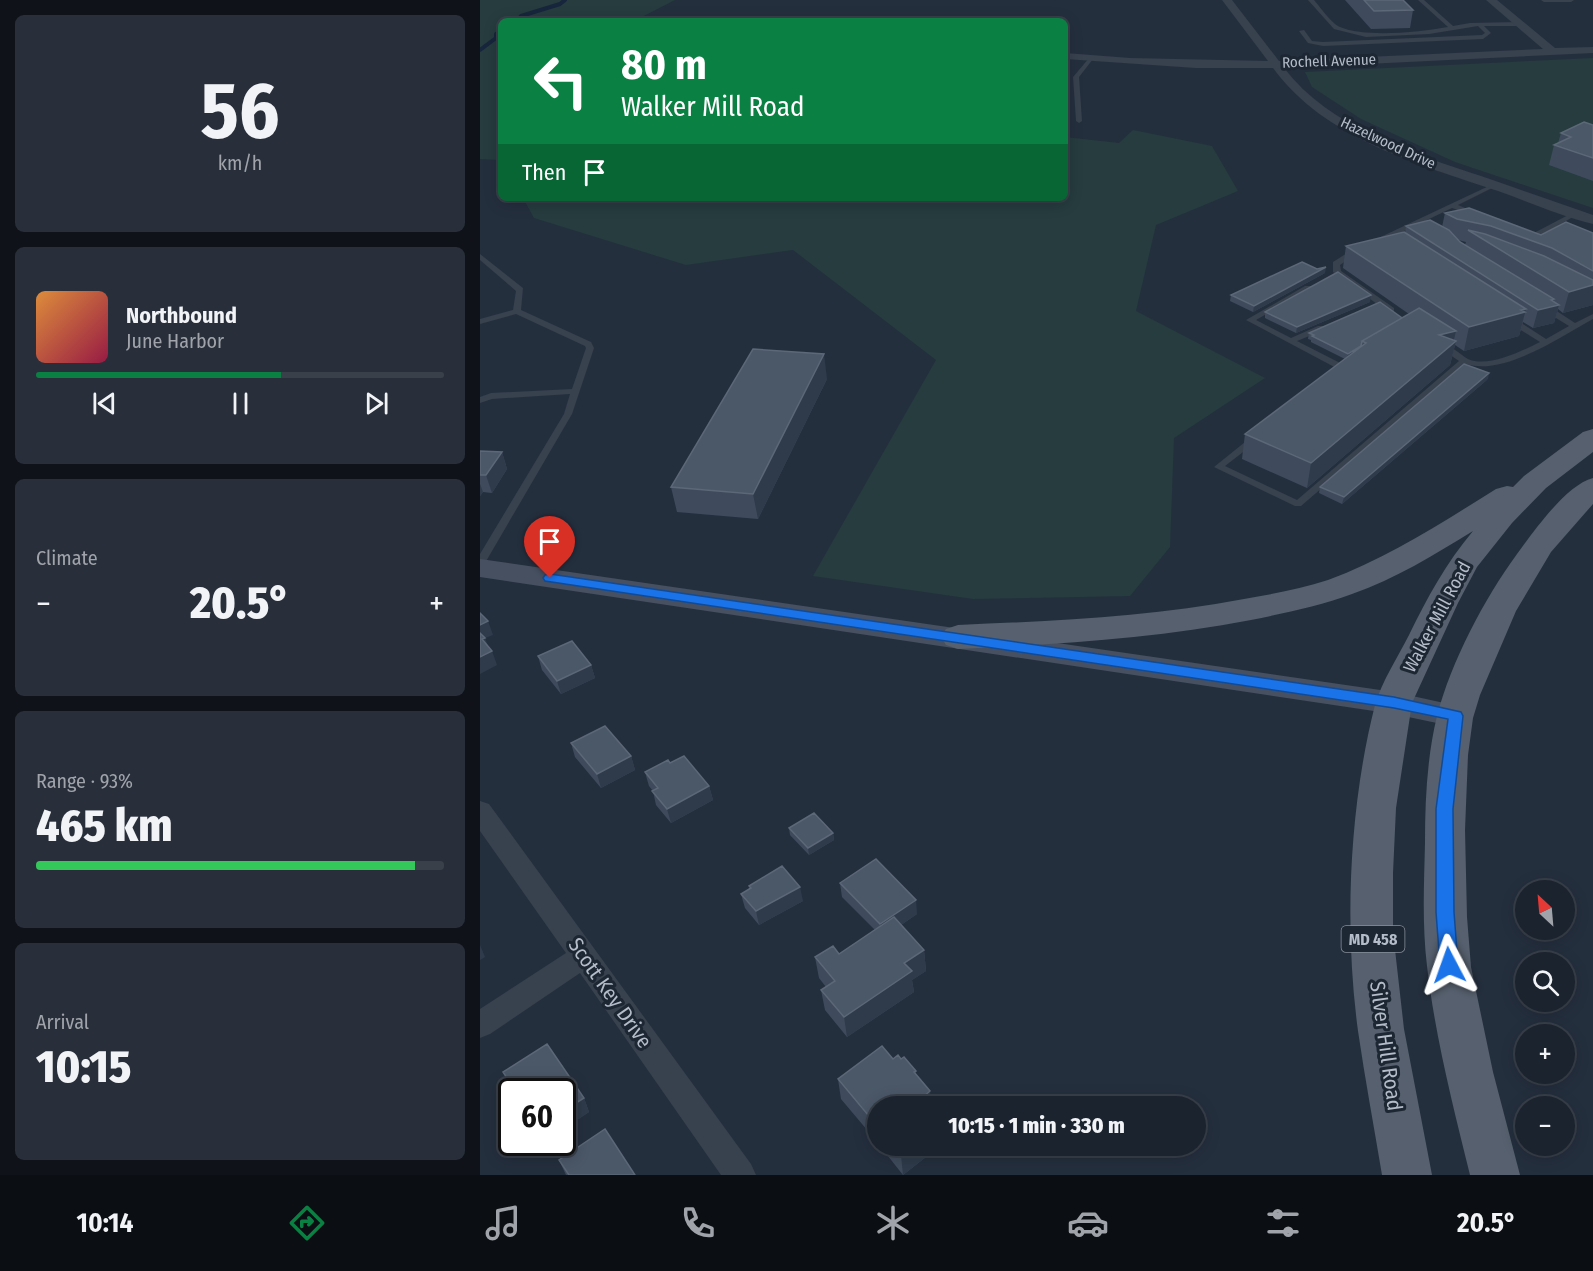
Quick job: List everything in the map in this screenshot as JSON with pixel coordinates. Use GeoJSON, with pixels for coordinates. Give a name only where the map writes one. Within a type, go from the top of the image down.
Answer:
{"type":"FeatureCollection","features":[{"type":"Feature","properties":{"kind":"main road"},"geometry":{"type":"LineString","coordinates":[[958,637],[1160,626],[1211,618],[1310,596],[1351,583],[1432,543],[1582,446]]}},
{"type":"Feature","properties":{"kind":"main road","name":"Walker Mill Road"},"geometry":{"type":"LineString","coordinates":[[1394,703],[1436,612],[1463,563],[1501,516],[1536,482],[1582,446]]}},
{"type":"Feature","properties":{"kind":"main road"},"geometry":{"type":"LineString","coordinates":[[1495,1175],[1468,1073],[1449,965],[1445,912],[1444,809],[1456,716],[1491,624],[1514,581],[1554,525],[1593,487]]}},
{"type":"Feature","properties":{"kind":"main road","name":"Silver Hill Road"},"geometry":{"type":"LineString","coordinates":[[1394,703],[1376,808],[1372,873],[1372,932],[1381,1029],[1407,1175]]}},
{"type":"Feature","properties":{"kind":"street","name":"Hazelwood Drive"},"geometry":{"type":"LineString","coordinates":[[1227,0],[1275,64],[1311,102],[1352,129],[1409,156],[1593,220]]}},
{"type":"Feature","properties":{"kind":"street"},"geometry":{"type":"LineString","coordinates":[[1491,0],[1553,52]]}},
{"type":"Feature","properties":{"kind":"street","name":"Rochell Avenue"},"geometry":{"type":"LineString","coordinates":[[1068,56],[1161,65],[1275,64],[1593,50]]}},
{"type":"Feature","properties":{"kind":"street"},"geometry":{"type":"LineString","coordinates":[[480,568],[1394,703],[1456,716]]}},
{"type":"Feature","properties":{"kind":"street","name":"Scott Key Drive"},"geometry":{"type":"LineString","coordinates":[[480,811],[740,1175]]}},
{"type":"Feature","properties":{"kind":"street"},"geometry":{"type":"LineString","coordinates":[[480,1025],[583,956]]}},
{"type":"Feature","properties":{"kind":"lane"},"geometry":{"type":"LineString","coordinates":[[1311,0],[1336,28],[1366,35],[1429,32],[1480,25],[1520,24]]}},
{"type":"Feature","properties":{"kind":"lane"},"geometry":{"type":"LineString","coordinates":[[1421,0],[1452,28]]}},
{"type":"Feature","properties":{"kind":"lane"},"geometry":{"type":"LineString","coordinates":[[1544,0],[1571,0]]}},
{"type":"Feature","properties":{"kind":"lane"},"geometry":{"type":"LineString","coordinates":[[1302,31],[1310,42],[1323,44],[1483,37],[1488,33],[1480,25]]}},
{"type":"Feature","properties":{"kind":"lane"},"geometry":{"type":"LineString","coordinates":[[1079,121],[1076,77],[1090,59]]}},
{"type":"Feature","properties":{"kind":"lane"},"geometry":{"type":"LineString","coordinates":[[1397,314],[1337,272],[1336,264],[1410,224],[1493,186]]}},
{"type":"Feature","properties":{"kind":"lane"},"geometry":{"type":"LineString","coordinates":[[1452,205],[1482,217]]}},
{"type":"Feature","properties":{"kind":"lane"},"geometry":{"type":"LineString","coordinates":[[1512,229],[1533,237],[1574,214]]}},
{"type":"Feature","properties":{"kind":"lane"},"geometry":{"type":"LineString","coordinates":[[1410,224],[1420,229]]}},
{"type":"Feature","properties":{"kind":"lane"},"geometry":{"type":"LineString","coordinates":[[1383,238],[1393,244]]}},
{"type":"Feature","properties":{"kind":"lane"},"geometry":{"type":"LineString","coordinates":[[480,256],[520,290],[518,311]]}},
{"type":"Feature","properties":{"kind":"lane"},"geometry":{"type":"LineString","coordinates":[[1328,277],[1337,272]]}},
{"type":"Feature","properties":{"kind":"lane"},"geometry":{"type":"LineString","coordinates":[[1318,283],[1250,320],[1342,368]]}},
{"type":"Feature","properties":{"kind":"lane"},"geometry":{"type":"LineString","coordinates":[[1370,306],[1380,302]]}},
{"type":"Feature","properties":{"kind":"lane"},"geometry":{"type":"LineString","coordinates":[[1536,302],[1574,326]]}},
{"type":"Feature","properties":{"kind":"lane"},"geometry":{"type":"LineString","coordinates":[[480,322],[518,311],[588,344],[590,348],[568,414],[480,563]]}},
{"type":"Feature","properties":{"kind":"lane"},"geometry":{"type":"LineString","coordinates":[[1504,315],[1544,341]]}},
{"type":"Feature","properties":{"kind":"lane"},"geometry":{"type":"LineString","coordinates":[[1439,343],[1465,360],[1487,364],[1512,357],[1593,316]]}},
{"type":"Feature","properties":{"kind":"lane"},"geometry":{"type":"LineString","coordinates":[[1291,341],[1330,324]]}},
{"type":"Feature","properties":{"kind":"lane"},"geometry":{"type":"LineString","coordinates":[[1263,432],[1219,467],[1298,504],[1465,360]]}},
{"type":"Feature","properties":{"kind":"lane"},"geometry":{"type":"LineString","coordinates":[[1334,375],[1353,362]]}},
{"type":"Feature","properties":{"kind":"lane"},"geometry":{"type":"LineString","coordinates":[[480,400],[491,396],[576,392]]}},
{"type":"Feature","properties":{"kind":"green space"},"geometry":{"type":"Polygon","coordinates":[[[480,0],[675,0],[640,18],[498,18],[498,160],[480,159],[480,0]]]}},
{"type":"Feature","properties":{"kind":"green space"},"geometry":{"type":"Polygon","coordinates":[[[1593,58],[1593,208],[1455,162],[1361,119],[1312,87],[1305,72],[1593,58]]]}},
{"type":"Feature","properties":{"kind":"green space"},"geometry":{"type":"Polygon","coordinates":[[[1133,130],[1212,146],[1238,191],[1156,225],[1136,311],[1265,378],[1174,438],[1170,547],[1130,596],[973,599],[813,576],[936,360],[793,250],[686,265],[534,218],[525,201],[1068,201],[1068,137],[1119,143],[1133,130]]]}},
{"type":"Feature","properties":{"kind":"building"},"geometry":{"type":"Polygon","coordinates":[[[1364,0],[1403,0],[1413,10],[1374,11],[1364,0]]]}},
{"type":"Feature","properties":{"kind":"building"},"geometry":{"type":"Polygon","coordinates":[[[1584,122],[1593,125],[1593,158],[1554,145],[1571,137],[1561,133],[1584,122]]]}},
{"type":"Feature","properties":{"kind":"building"},"geometry":{"type":"Polygon","coordinates":[[[1469,208],[1541,235],[1566,222],[1593,233],[1593,271],[1552,248],[1491,226],[1457,219],[1445,213],[1469,208]]]}},
{"type":"Feature","properties":{"kind":"building"},"geometry":{"type":"Polygon","coordinates":[[[1430,220],[1449,230],[1460,242],[1554,299],[1551,300],[1559,305],[1538,310],[1406,226],[1430,220]]]}},
{"type":"Feature","properties":{"kind":"building"},"geometry":{"type":"Polygon","coordinates":[[[1468,230],[1544,256],[1593,280],[1593,285],[1569,292],[1468,230]]]}},
{"type":"Feature","properties":{"kind":"building"},"geometry":{"type":"Polygon","coordinates":[[[1404,232],[1526,309],[1521,310],[1525,312],[1469,327],[1346,246],[1404,232]]]}},
{"type":"Feature","properties":{"kind":"building"},"geometry":{"type":"Polygon","coordinates":[[[1302,262],[1317,269],[1326,267],[1254,306],[1231,295],[1302,262]]]}},
{"type":"Feature","properties":{"kind":"building"},"geometry":{"type":"Polygon","coordinates":[[[1338,272],[1371,295],[1297,327],[1265,312],[1338,272]]]}},
{"type":"Feature","properties":{"kind":"building"},"geometry":{"type":"Polygon","coordinates":[[[1380,302],[1402,318],[1362,341],[1361,346],[1348,354],[1309,333],[1380,302]]]}},
{"type":"Feature","properties":{"kind":"building"},"geometry":{"type":"Polygon","coordinates":[[[1419,308],[1456,331],[1439,335],[1456,341],[1311,463],[1245,434],[1366,343],[1362,341],[1419,308]]]}},
{"type":"Feature","properties":{"kind":"building"},"geometry":{"type":"Polygon","coordinates":[[[753,349],[824,354],[753,494],[671,487],[753,349]]]}},
{"type":"Feature","properties":{"kind":"building"},"geometry":{"type":"Polygon","coordinates":[[[1464,364],[1489,373],[1344,497],[1320,487],[1464,364]]]}},
{"type":"Feature","properties":{"kind":"building"},"geometry":{"type":"Polygon","coordinates":[[[480,451],[502,452],[486,475],[480,475],[480,451]]]}},
{"type":"Feature","properties":{"kind":"building"},"geometry":{"type":"Polygon","coordinates":[[[480,613],[488,621],[480,625],[480,613]]]}},
{"type":"Feature","properties":{"kind":"building"},"geometry":{"type":"Polygon","coordinates":[[[480,633],[492,651],[480,657],[480,633]]]}},
{"type":"Feature","properties":{"kind":"building"},"geometry":{"type":"Polygon","coordinates":[[[572,641],[591,665],[557,681],[538,656],[572,641]]]}},
{"type":"Feature","properties":{"kind":"building"},"geometry":{"type":"Polygon","coordinates":[[[605,726],[631,756],[597,774],[571,743],[605,726]]]}},
{"type":"Feature","properties":{"kind":"building"},"geometry":{"type":"Polygon","coordinates":[[[684,756],[709,786],[667,809],[652,791],[658,788],[645,772],[668,760],[670,763],[684,756]]]}},
{"type":"Feature","properties":{"kind":"building"},"geometry":{"type":"Polygon","coordinates":[[[814,813],[833,833],[808,848],[789,828],[814,813]]]}},
{"type":"Feature","properties":{"kind":"building"},"geometry":{"type":"Polygon","coordinates":[[[876,859],[916,900],[880,924],[840,883],[876,859]]]}},
{"type":"Feature","properties":{"kind":"building"},"geometry":{"type":"Polygon","coordinates":[[[782,866],[800,887],[756,911],[741,894],[751,888],[749,886],[782,866]]]}},
{"type":"Feature","properties":{"kind":"building"},"geometry":{"type":"Polygon","coordinates":[[[894,917],[924,950],[904,963],[912,971],[844,1017],[821,990],[835,981],[815,957],[833,946],[839,954],[894,917]]]}},
{"type":"Feature","properties":{"kind":"building"},"geometry":{"type":"Polygon","coordinates":[[[547,1044],[570,1078],[507,1078],[503,1072],[547,1044]]]}},
{"type":"Feature","properties":{"kind":"building"},"geometry":{"type":"Polygon","coordinates":[[[882,1046],[893,1059],[898,1055],[901,1059],[904,1057],[930,1091],[924,1096],[867,1096],[867,1114],[838,1079],[882,1046]]]}},
{"type":"Feature","properties":{"kind":"building"},"geometry":{"type":"Polygon","coordinates":[[[576,1086],[584,1098],[576,1103],[576,1086]]]}},
{"type":"Feature","properties":{"kind":"building"},"geometry":{"type":"Polygon","coordinates":[[[605,1129],[635,1175],[569,1175],[559,1160],[565,1156],[576,1156],[576,1149],[605,1129]]]}},
{"type":"Feature","properties":{"kind":"waterway"},"geometry":{"type":"LineString","coordinates":[[519,18],[560,4],[565,0]]}},
{"type":"Feature","properties":{"kind":"waterway"},"geometry":{"type":"LineString","coordinates":[[480,50],[496,38],[498,33]]}},
{"type":"Feature","properties":{"kind":"route"},"geometry":{"type":"LineString","coordinates":[[550,578],[1394,703],[1456,716],[1444,809],[1445,912],[1449,965]]}}]}
